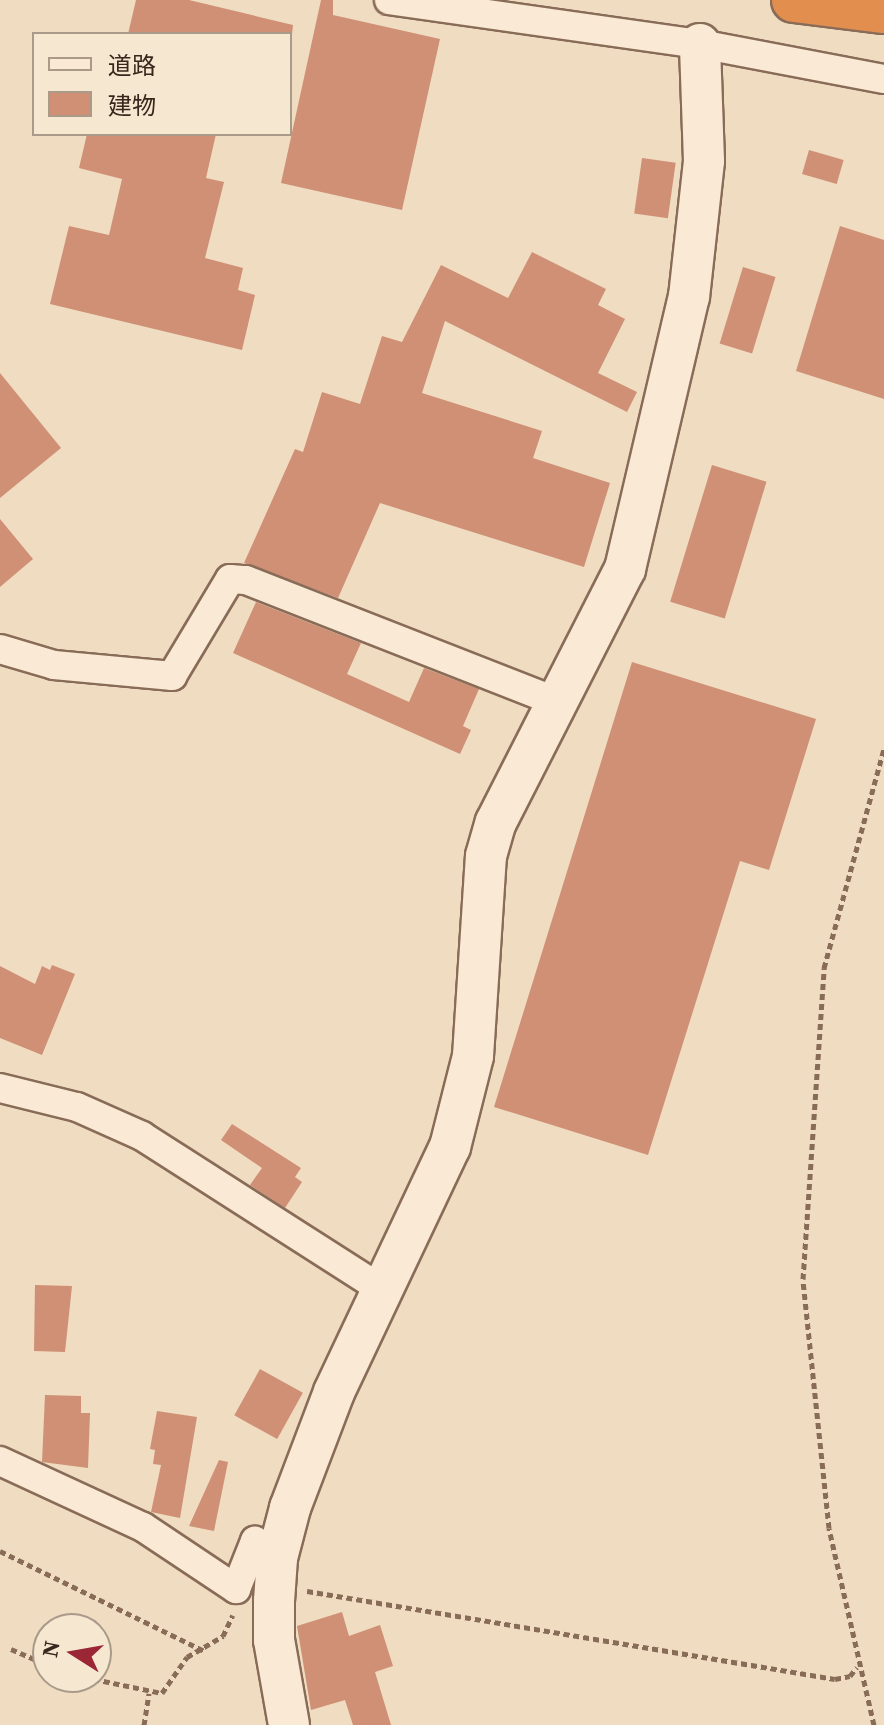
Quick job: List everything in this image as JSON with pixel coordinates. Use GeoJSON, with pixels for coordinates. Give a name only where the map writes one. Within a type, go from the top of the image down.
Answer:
{"type":"FeatureCollection","features":[{"type":"Feature","properties":{"kind":"highway"},"geometry":{"type":"LineString","coordinates":[[794,0],[884,11]]}},
{"type":"Feature","properties":{"kind":"street"},"geometry":{"type":"LineString","coordinates":[[389,0],[700,44],[884,79]]}},
{"type":"Feature","properties":{"kind":"street"},"geometry":{"type":"LineString","coordinates":[[289,1725],[263,1576],[334,1392],[450,1147],[465,1096],[489,845],[512,781],[557,702],[625,569],[689,297],[704,161],[700,44]]}},
{"type":"Feature","properties":{"kind":"street"},"geometry":{"type":"LineString","coordinates":[[0,649],[54,665],[172,676],[179,673],[230,579],[246,580],[557,702]]}},
{"type":"Feature","properties":{"kind":"street"},"geometry":{"type":"LineString","coordinates":[[0,1088],[77,1107],[142,1136],[384,1291]]}},
{"type":"Feature","properties":{"kind":"street"},"geometry":{"type":"LineString","coordinates":[[0,1461],[143,1527],[236,1589],[263,1576]]}},
{"type":"Feature","properties":{"kind":"path"},"geometry":{"type":"LineString","coordinates":[[874,1725],[857,1667],[829,1528],[803,1279],[824,968],[884,748]]}},
{"type":"Feature","properties":{"kind":"path"},"geometry":{"type":"LineString","coordinates":[[0,1551],[204,1651]]}},
{"type":"Feature","properties":{"kind":"path"},"geometry":{"type":"LineString","coordinates":[[112,1684],[162,1693],[187,1657],[204,1651],[223,1636],[240,1597],[263,1576],[835,1679],[850,1676],[857,1667]]}},
{"type":"Feature","properties":{"kind":"path"},"geometry":{"type":"LineString","coordinates":[[11,1649],[32,1658]]}},
{"type":"Feature","properties":{"kind":"path"},"geometry":{"type":"LineString","coordinates":[[144,1725],[149,1693]]}},
{"type":"Feature","properties":{"kind":"building"},"geometry":{"type":"Polygon","coordinates":[[[136,0],[189,0],[293,25],[292,34],[128,32],[136,0]]]}},
{"type":"Feature","properties":{"kind":"building"},"geometry":{"type":"Polygon","coordinates":[[[321,0],[333,0],[333,15],[440,39],[402,210],[281,183],[321,0]]]}},
{"type":"Feature","properties":{"kind":"building"},"geometry":{"type":"Polygon","coordinates":[[[87,136],[216,136],[206,178],[224,182],[205,258],[243,268],[238,290],[255,295],[242,350],[50,304],[69,226],[109,235],[122,179],[79,168],[87,136]]]}},
{"type":"Feature","properties":{"kind":"building"},"geometry":{"type":"Polygon","coordinates":[[[809,150],[844,160],[837,184],[802,174],[809,150]]]}},
{"type":"Feature","properties":{"kind":"building"},"geometry":{"type":"Polygon","coordinates":[[[642,158],[676,163],[668,218],[634,213],[642,158]]]}},
{"type":"Feature","properties":{"kind":"building"},"geometry":{"type":"Polygon","coordinates":[[[840,226],[884,240],[884,399],[796,371],[840,226]]]}},
{"type":"Feature","properties":{"kind":"building"},"geometry":{"type":"Polygon","coordinates":[[[532,252],[606,289],[598,305],[625,319],[598,373],[637,392],[627,412],[445,321],[422,393],[542,431],[533,458],[610,483],[584,567],[380,503],[338,598],[244,563],[295,449],[303,452],[322,392],[360,404],[382,336],[402,342],[441,265],[508,298],[532,252]]]}},
{"type":"Feature","properties":{"kind":"building"},"geometry":{"type":"Polygon","coordinates":[[[743,267],[776,277],[752,353],[720,344],[743,267]]]}},
{"type":"Feature","properties":{"kind":"building"},"geometry":{"type":"Polygon","coordinates":[[[0,373],[61,448],[0,498],[0,373]]]}},
{"type":"Feature","properties":{"kind":"building"},"geometry":{"type":"Polygon","coordinates":[[[712,465],[767,482],[725,618],[670,602],[712,465]]]}},
{"type":"Feature","properties":{"kind":"building"},"geometry":{"type":"Polygon","coordinates":[[[0,519],[33,559],[0,587],[0,519]]]}},
{"type":"Feature","properties":{"kind":"building"},"geometry":{"type":"Polygon","coordinates":[[[256,602],[361,643],[347,674],[409,702],[424,668],[479,689],[463,726],[471,730],[460,754],[233,653],[256,602]]]}},
{"type":"Feature","properties":{"kind":"building"},"geometry":{"type":"Polygon","coordinates":[[[632,662],[816,719],[769,870],[740,861],[648,1155],[494,1107],[632,662]]]}},
{"type":"Feature","properties":{"kind":"building"},"geometry":{"type":"Polygon","coordinates":[[[52,965],[75,974],[42,1055],[0,1038],[0,966],[35,984],[42,966],[50,970],[52,965]]]}},
{"type":"Feature","properties":{"kind":"building"},"geometry":{"type":"Polygon","coordinates":[[[232,1124],[301,1168],[295,1177],[302,1182],[285,1208],[250,1185],[262,1168],[221,1140],[232,1124]]]}},
{"type":"Feature","properties":{"kind":"building"},"geometry":{"type":"Polygon","coordinates":[[[35,1285],[72,1286],[65,1352],[34,1351],[35,1285]]]}},
{"type":"Feature","properties":{"kind":"building"},"geometry":{"type":"Polygon","coordinates":[[[260,1369],[303,1393],[277,1439],[234,1415],[260,1369]]]}},
{"type":"Feature","properties":{"kind":"building"},"geometry":{"type":"Polygon","coordinates":[[[45,1395],[81,1396],[81,1413],[90,1413],[88,1468],[42,1462],[45,1395]]]}},
{"type":"Feature","properties":{"kind":"building"},"geometry":{"type":"Polygon","coordinates":[[[157,1411],[197,1417],[180,1518],[151,1512],[161,1465],[153,1464],[155,1450],[150,1449],[157,1411]]]}},
{"type":"Feature","properties":{"kind":"building"},"geometry":{"type":"Polygon","coordinates":[[[219,1460],[228,1462],[214,1531],[189,1526],[219,1460]]]}},
{"type":"Feature","properties":{"kind":"building"},"geometry":{"type":"Polygon","coordinates":[[[342,1612],[349,1636],[380,1625],[393,1666],[375,1672],[391,1725],[353,1725],[345,1700],[311,1710],[297,1626],[342,1612]]]}}]}
